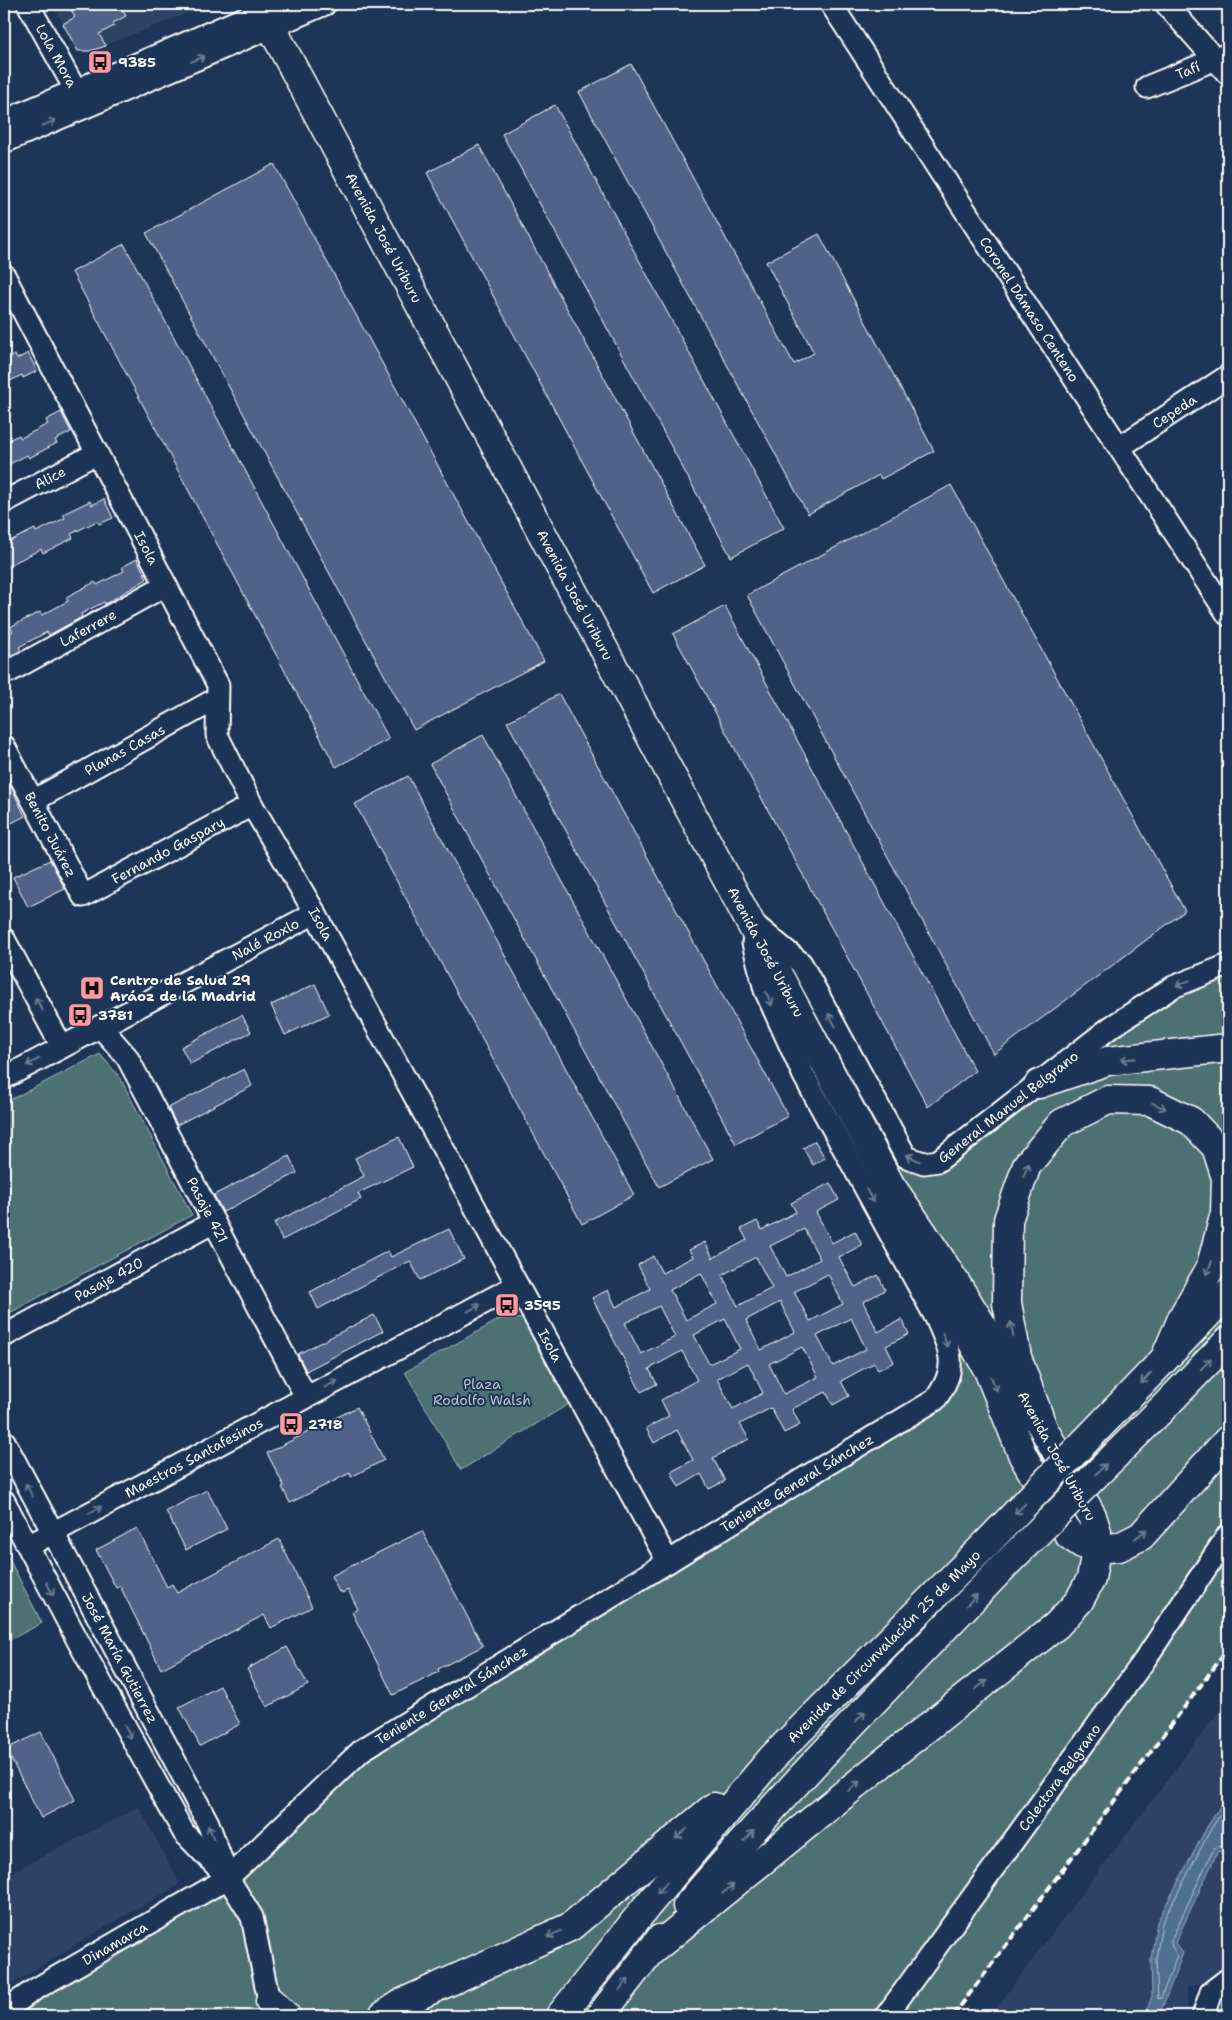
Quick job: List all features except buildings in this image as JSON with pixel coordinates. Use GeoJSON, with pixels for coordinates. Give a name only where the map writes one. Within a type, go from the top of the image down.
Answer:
{"type":"FeatureCollection","features":[{"type":"Feature","properties":{"kind":"main road","name":"Avenida José Uriburu"},"geometry":{"type":"LineString","coordinates":[[267,11],[891,1186],[925,1258],[988,1370],[1024,1456],[1069,1535],[1082,1544],[1096,1549],[1097,1532],[1092,1516],[1042,1425],[933,1246],[891,1186]]}},
{"type":"Feature","properties":{"kind":"main road"},"geometry":{"type":"LineString","coordinates":[[1038,1084],[1107,1061],[1228,1048]]}},
{"type":"Feature","properties":{"kind":"main road"},"geometry":{"type":"LineString","coordinates":[[1042,1425],[1017,1357],[1007,1303],[1008,1220],[1027,1165],[1062,1123],[1108,1100],[1150,1101],[1191,1121],[1216,1147],[1226,1178],[1225,1213],[1210,1269],[1183,1316],[1165,1358]]}},
{"type":"Feature","properties":{"kind":"main road","name":"Avenida de Circunvalación 25 de Mayo"},"geometry":{"type":"LineString","coordinates":[[560,2016],[646,1907],[772,1758],[987,1543],[1228,1293]]}},
{"type":"Feature","properties":{"kind":"main road","name":"Avenida de Circunvalación 25 de Mayo"},"geometry":{"type":"LineString","coordinates":[[600,2016],[649,1953],[744,1840],[814,1764],[1005,1565],[1228,1341]]}},
{"type":"Feature","properties":{"kind":"main road"},"geometry":{"type":"LineString","coordinates":[[649,1953],[885,1761],[1057,1625],[1079,1601],[1091,1579],[1096,1549],[1119,1547],[1141,1536],[1228,1440]]}},
{"type":"Feature","properties":{"kind":"main road"},"geometry":{"type":"LineString","coordinates":[[383,2016],[404,2002],[570,1927],[772,1758]]}},
{"type":"Feature","properties":{"kind":"street","name":"Lola Mora"},"geometry":{"type":"LineString","coordinates":[[28,4],[80,99]]}},
{"type":"Feature","properties":{"kind":"street"},"geometry":{"type":"LineString","coordinates":[[4,142],[80,99],[267,11],[326,4]]}},
{"type":"Feature","properties":{"kind":"street","name":"Coronel Dámaso Centeno"},"geometry":{"type":"LineString","coordinates":[[831,4],[1120,446],[1228,615]]}},
{"type":"Feature","properties":{"kind":"street"},"geometry":{"type":"LineString","coordinates":[[1166,4],[1224,63]]}},
{"type":"Feature","properties":{"kind":"street","name":"Tafí"},"geometry":{"type":"LineString","coordinates":[[1147,87],[1224,63]]}},
{"type":"Feature","properties":{"kind":"street"},"geometry":{"type":"LineString","coordinates":[[4,121],[80,99]]}},
{"type":"Feature","properties":{"kind":"street","name":"Isola"},"geometry":{"type":"LineString","coordinates":[[4,275],[11,305],[97,453],[218,685],[216,699],[217,736],[252,805],[315,913],[509,1289],[668,1562]]}},
{"type":"Feature","properties":{"kind":"street","name":"Cepeda"},"geometry":{"type":"LineString","coordinates":[[1120,446],[1228,376]]}},
{"type":"Feature","properties":{"kind":"street","name":"Alice"},"geometry":{"type":"LineString","coordinates":[[4,502],[97,453]]}},
{"type":"Feature","properties":{"kind":"street","name":"Laferrere"},"geometry":{"type":"LineString","coordinates":[[10,671],[166,585]]}},
{"type":"Feature","properties":{"kind":"street","name":"Planas Casas"},"geometry":{"type":"LineString","coordinates":[[33,801],[216,699]]}},
{"type":"Feature","properties":{"kind":"street","name":"Benito Juárez"},"geometry":{"type":"LineString","coordinates":[[4,746],[83,896]]}},
{"type":"Feature","properties":{"kind":"street","name":"Fernando Gaspary"},"geometry":{"type":"LineString","coordinates":[[83,896],[252,805]]}},
{"type":"Feature","properties":{"kind":"street","name":"Nalé Roxlo"},"geometry":{"type":"LineString","coordinates":[[4,1078],[315,913]]}},
{"type":"Feature","properties":{"kind":"street","name":"General Manuel Belgrano"},"geometry":{"type":"LineString","coordinates":[[747,918],[801,963],[906,1157],[924,1163],[938,1161],[1111,1027],[1173,987],[1228,965]]}},
{"type":"Feature","properties":{"kind":"street","name":"Teniente General Sánchez"},"geometry":{"type":"LineString","coordinates":[[228,1878],[362,1750],[816,1471],[936,1400],[945,1387],[952,1366],[946,1340],[936,1318],[804,1076],[765,990],[747,918]]}},
{"type":"Feature","properties":{"kind":"street"},"geometry":{"type":"LineString","coordinates":[[4,940],[62,1047]]}},
{"type":"Feature","properties":{"kind":"street","name":"Pasaje 421"},"geometry":{"type":"LineString","coordinates":[[100,1026],[127,1057],[306,1397]]}},
{"type":"Feature","properties":{"kind":"street","name":"Pasaje 420"},"geometry":{"type":"LineString","coordinates":[[4,1336],[214,1222]]}},
{"type":"Feature","properties":{"kind":"street","name":"Maestros Santafesinos"},"geometry":{"type":"LineString","coordinates":[[28,1546],[509,1289]]}},
{"type":"Feature","properties":{"kind":"street","name":"José María Gutierrez"},"geometry":{"type":"LineString","coordinates":[[4,1441],[208,1823],[228,1878],[252,1917],[276,2011]]}},
{"type":"Feature","properties":{"kind":"street","name":"José María Gutierrez"},"geometry":{"type":"LineString","coordinates":[[4,1501],[78,1641],[184,1833],[228,1878]]}},
{"type":"Feature","properties":{"kind":"street","name":"Colectora Belgrano"},"geometry":{"type":"LineString","coordinates":[[886,2016],[1144,1661],[1227,1538]]}},
{"type":"Feature","properties":{"kind":"street","name":"Dinamarca"},"geometry":{"type":"LineString","coordinates":[[4,2012],[34,1990],[228,1878]]}},
{"type":"Feature","properties":{"kind":"street"},"geometry":{"type":"LineString","coordinates":[[1203,2016],[1211,1992],[1228,1979]]}},
{"type":"Feature","properties":{"kind":"shaded area"},"geometry":{"type":"Polygon","coordinates":[[[52,4],[212,4],[90,51],[78,51],[52,4]]]}},
{"type":"Feature","properties":{"kind":"shaded area"},"geometry":{"type":"Polygon","coordinates":[[[1228,1699],[1228,1972],[1187,1988],[1188,2016],[990,2016],[1228,1699]]]}},
{"type":"Feature","properties":{"kind":"shaded area"},"geometry":{"type":"Polygon","coordinates":[[[139,1807],[180,1884],[4,1989],[4,1876],[139,1807]]]}},
{"type":"Feature","properties":{"kind":"green space"},"geometry":{"type":"Polygon","coordinates":[[[747,919],[801,963],[906,1157],[924,1163],[1111,1027],[1228,965],[1228,1649],[953,2016],[4,2016],[228,1878],[362,1750],[935,1400],[952,1366],[847,1154],[747,919]]]}},
{"type":"Feature","properties":{"kind":"green space"},"geometry":{"type":"Polygon","coordinates":[[[100,1054],[119,1076],[192,1215],[4,1316],[4,1103],[100,1054]]]}},
{"type":"Feature","properties":{"kind":"green space","name":"Plaza Rodolfo Walsh"},"geometry":{"type":"Polygon","coordinates":[[[502,1318],[527,1319],[572,1402],[461,1470],[405,1372],[502,1318]]]}},
{"type":"Feature","properties":{"kind":"green space"},"geometry":{"type":"Polygon","coordinates":[[[4,1549],[42,1623],[4,1643],[4,1549]]]}},
{"type":"Feature","properties":{"kind":"water"},"geometry":{"type":"Polygon","coordinates":[[[1228,1794],[1228,1854],[1218,1851],[1175,1943],[1183,1953],[1159,2016],[1145,2016],[1152,1996],[1151,1959],[1157,1922],[1207,1827],[1228,1794]]]}},
{"type":"Feature","properties":{"kind":"railway"},"geometry":{"type":"LineString","coordinates":[[953,2016],[1228,1649]]}},
{"type":"Feature","properties":{"kind":"place","name":"9385"},"geometry":{"type":"Point","coordinates":[100,62]}},
{"type":"Feature","properties":{"kind":"place","name":"Centro de Salud 29 Aráoz de la Madrid"},"geometry":{"type":"Point","coordinates":[92,988]}},
{"type":"Feature","properties":{"kind":"place","name":"3781"},"geometry":{"type":"Point","coordinates":[80,1015]}},
{"type":"Feature","properties":{"kind":"place","name":"3595"},"geometry":{"type":"Point","coordinates":[507,1305]}},
{"type":"Feature","properties":{"kind":"place","name":"2718"},"geometry":{"type":"Point","coordinates":[291,1424]}}]}
